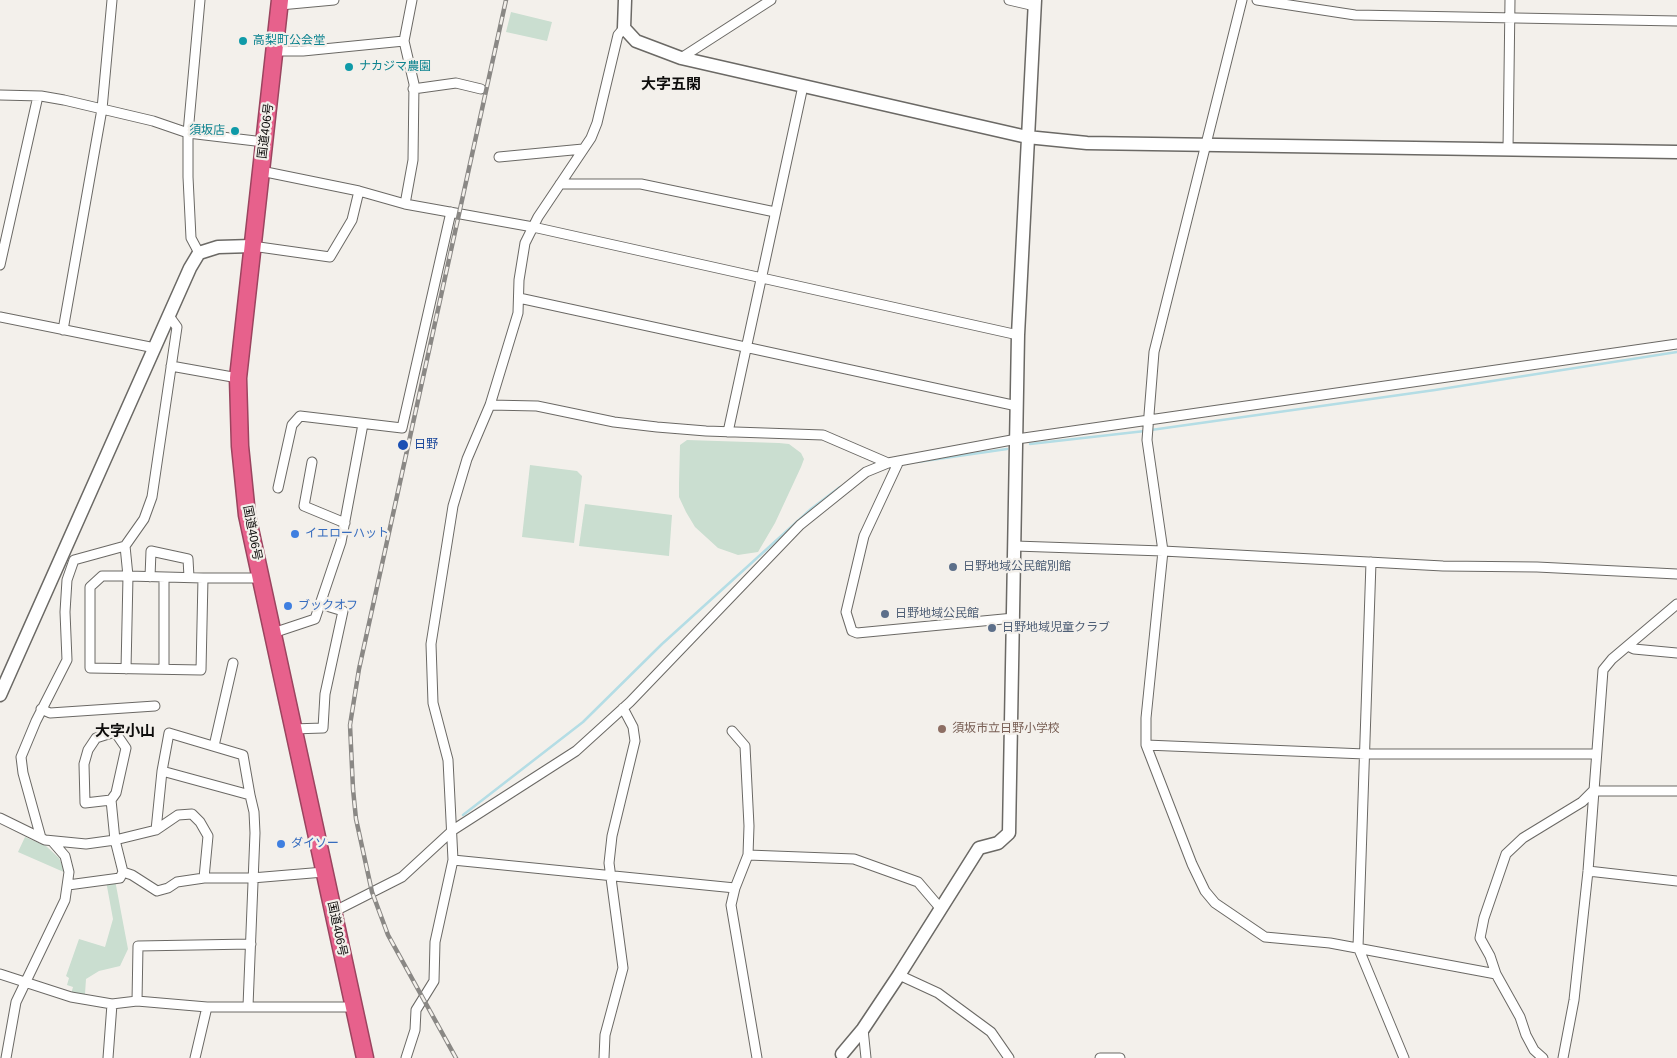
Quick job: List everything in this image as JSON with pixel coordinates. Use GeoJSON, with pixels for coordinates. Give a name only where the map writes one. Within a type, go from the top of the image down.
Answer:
{"type":"FeatureCollection","features":[{"type":"Feature","properties":{"kind":"highway","name":"国道406号"},"geometry":{"type":"LineString","coordinates":[[280,3],[238,378],[240,446],[247,515],[365,1058]]}},
{"type":"Feature","properties":{"kind":"street"},"geometry":{"type":"LineString","coordinates":[[63,330],[102,109],[112,0]]}},
{"type":"Feature","properties":{"kind":"street"},"geometry":{"type":"LineString","coordinates":[[199,252],[192,238],[188,133],[200,0]]}},
{"type":"Feature","properties":{"kind":"street"},"geometry":{"type":"LineString","coordinates":[[280,3],[334,0]]}},
{"type":"Feature","properties":{"kind":"street"},"geometry":{"type":"LineString","coordinates":[[405,204],[413,160],[414,90],[404,41],[412,0]]}},
{"type":"Feature","properties":{"kind":"street"},"geometry":{"type":"LineString","coordinates":[[406,1058],[415,1030],[416,1010],[434,981],[435,942],[453,860],[448,760],[433,703],[431,644],[453,506],[467,460],[490,405],[518,313],[519,280],[525,243],[532,227],[584,149],[597,123],[618,35],[624,28],[625,0]]}},
{"type":"Feature","properties":{"kind":"street"},"geometry":{"type":"LineString","coordinates":[[681,58],[771,0]]}},
{"type":"Feature","properties":{"kind":"street"},"geometry":{"type":"LineString","coordinates":[[841,1056],[863,1029],[899,975],[979,848],[998,843],[1009,833],[1018,439],[1018,336],[1035,3],[1009,0]]}},
{"type":"Feature","properties":{"kind":"street"},"geometry":{"type":"LineString","coordinates":[[1242,0],[1154,352],[1148,426],[1150,467],[1163,551],[1146,718],[1146,745],[1192,864],[1205,891],[1215,903],[1266,936],[1358,947],[1496,974]]}},
{"type":"Feature","properties":{"kind":"street"},"geometry":{"type":"LineString","coordinates":[[1257,0],[1355,15],[1677,21]]}},
{"type":"Feature","properties":{"kind":"street"},"geometry":{"type":"LineString","coordinates":[[1508,149],[1510,0]]}},
{"type":"Feature","properties":{"kind":"street"},"geometry":{"type":"LineString","coordinates":[[624,28],[636,41],[681,58],[1027,137],[1087,143],[1677,152]]}},
{"type":"Feature","properties":{"kind":"street"},"geometry":{"type":"LineString","coordinates":[[276,51],[303,51],[404,41]]}},
{"type":"Feature","properties":{"kind":"street"},"geometry":{"type":"LineString","coordinates":[[414,90],[456,82],[481,89]]}},
{"type":"Feature","properties":{"kind":"street"},"geometry":{"type":"LineString","coordinates":[[728,432],[803,86]]}},
{"type":"Feature","properties":{"kind":"street"},"geometry":{"type":"LineString","coordinates":[[0,95],[38,96],[102,109],[188,133],[264,142]]}},
{"type":"Feature","properties":{"kind":"street"},"geometry":{"type":"LineString","coordinates":[[0,265],[38,96]]}},
{"type":"Feature","properties":{"kind":"street"},"geometry":{"type":"LineString","coordinates":[[499,157],[584,149]]}},
{"type":"Feature","properties":{"kind":"street"},"geometry":{"type":"LineString","coordinates":[[261,171],[359,191],[405,204],[532,227],[1018,336]]}},
{"type":"Feature","properties":{"kind":"street"},"geometry":{"type":"LineString","coordinates":[[560,184],[641,184],[775,212]]}},
{"type":"Feature","properties":{"kind":"street"},"geometry":{"type":"LineString","coordinates":[[199,252],[218,247],[252,246],[330,257],[352,220],[359,191]]}},
{"type":"Feature","properties":{"kind":"street"},"geometry":{"type":"LineString","coordinates":[[278,488],[292,425],[300,416],[402,428],[451,212]]}},
{"type":"Feature","properties":{"kind":"street"},"geometry":{"type":"LineString","coordinates":[[0,695],[199,252]]}},
{"type":"Feature","properties":{"kind":"street"},"geometry":{"type":"LineString","coordinates":[[519,298],[1017,406]]}},
{"type":"Feature","properties":{"kind":"street"},"geometry":{"type":"LineString","coordinates":[[41,838],[23,773],[21,757],[41,709],[67,660],[67,580],[74,560],[125,546],[144,519],[152,497],[177,327],[169,316]]}},
{"type":"Feature","properties":{"kind":"street"},"geometry":{"type":"LineString","coordinates":[[0,317],[155,348]]}},
{"type":"Feature","properties":{"kind":"street"},"geometry":{"type":"LineString","coordinates":[[333,912],[402,877],[453,830],[576,751],[624,708],[800,525],[866,472],[888,463],[1018,439],[1148,426],[1677,344]]}},
{"type":"Feature","properties":{"kind":"street"},"geometry":{"type":"LineString","coordinates":[[171,366],[238,378]]}},
{"type":"Feature","properties":{"kind":"street"},"geometry":{"type":"LineString","coordinates":[[490,405],[537,406],[614,422],[728,432],[823,435],[888,463]]}},
{"type":"Feature","properties":{"kind":"street"},"geometry":{"type":"LineString","coordinates":[[273,632],[315,619],[345,523],[363,424]]}},
{"type":"Feature","properties":{"kind":"street"},"geometry":{"type":"LineString","coordinates":[[899,461],[864,536],[846,612],[852,631],[857,633],[1014,618]]}},
{"type":"Feature","properties":{"kind":"street"},"geometry":{"type":"LineString","coordinates":[[312,462],[304,506],[345,523]]}},
{"type":"Feature","properties":{"kind":"street"},"geometry":{"type":"LineString","coordinates":[[125,546],[128,576],[126,669]]}},
{"type":"Feature","properties":{"kind":"street"},"geometry":{"type":"LineString","coordinates":[[1016,546],[1163,551],[1443,566],[1536,567],[1677,574]]}},
{"type":"Feature","properties":{"kind":"street"},"geometry":{"type":"LineString","coordinates":[[150,577],[151,551],[188,559],[188,577]]}},
{"type":"Feature","properties":{"kind":"street"},"geometry":{"type":"LineString","coordinates":[[1371,562],[1358,947],[1404,1058]]}},
{"type":"Feature","properties":{"kind":"street"},"geometry":{"type":"LineString","coordinates":[[204,578],[201,670],[90,668],[90,587],[102,576],[260,578]]}},
{"type":"Feature","properties":{"kind":"street"},"geometry":{"type":"LineString","coordinates":[[164,577],[164,669]]}},
{"type":"Feature","properties":{"kind":"street"},"geometry":{"type":"LineString","coordinates":[[292,729],[324,728],[325,694],[343,610],[320,604]]}},
{"type":"Feature","properties":{"kind":"street"},"geometry":{"type":"LineString","coordinates":[[1563,1058],[1574,1000],[1588,870],[1603,670],[1677,604]]}},
{"type":"Feature","properties":{"kind":"street"},"geometry":{"type":"LineString","coordinates":[[1628,646],[1634,649],[1677,653]]}},
{"type":"Feature","properties":{"kind":"street"},"geometry":{"type":"LineString","coordinates":[[214,746],[233,663]]}},
{"type":"Feature","properties":{"kind":"street"},"geometry":{"type":"LineString","coordinates":[[41,709],[50,713],[155,706]]}},
{"type":"Feature","properties":{"kind":"street"},"geometry":{"type":"LineString","coordinates":[[604,1058],[605,1035],[623,968],[620,934],[609,875],[612,836],[635,741],[633,727],[624,708]]}},
{"type":"Feature","properties":{"kind":"street"},"geometry":{"type":"LineString","coordinates":[[732,731],[745,746],[749,792],[748,855],[744,870],[734,888],[731,904],[757,1058]]}},
{"type":"Feature","properties":{"kind":"street"},"geometry":{"type":"LineString","coordinates":[[68,885],[120,878],[123,872],[115,840],[111,800],[116,793],[126,748],[115,732],[96,738],[88,750],[84,764],[84,803],[111,800]]}},
{"type":"Feature","properties":{"kind":"street"},"geometry":{"type":"LineString","coordinates":[[156,830],[162,771],[169,733],[242,755],[254,812],[255,833],[248,1006]]}},
{"type":"Feature","properties":{"kind":"street"},"geometry":{"type":"LineString","coordinates":[[1146,745],[1365,754],[1596,754]]}},
{"type":"Feature","properties":{"kind":"street"},"geometry":{"type":"LineString","coordinates":[[162,771],[250,795]]}},
{"type":"Feature","properties":{"kind":"street"},"geometry":{"type":"LineString","coordinates":[[1543,1058],[1534,1050],[1520,1017],[1496,974],[1490,956],[1480,938],[1484,918],[1506,854],[1523,838],[1582,802],[1594,791],[1677,791]]}},
{"type":"Feature","properties":{"kind":"street"},"geometry":{"type":"LineString","coordinates":[[0,818],[41,838],[52,841],[86,844],[115,840],[156,830],[178,815],[192,814],[208,836],[204,878]]}},
{"type":"Feature","properties":{"kind":"street"},"geometry":{"type":"LineString","coordinates":[[6,1058],[16,1002],[58,918],[68,885],[69,872],[65,856],[52,841]]}},
{"type":"Feature","properties":{"kind":"street"},"geometry":{"type":"LineString","coordinates":[[748,855],[854,860],[918,882],[941,909]]}},
{"type":"Feature","properties":{"kind":"street"},"geometry":{"type":"LineString","coordinates":[[453,860],[734,888]]}},
{"type":"Feature","properties":{"kind":"street"},"geometry":{"type":"LineString","coordinates":[[1588,870],[1677,881]]}},
{"type":"Feature","properties":{"kind":"street"},"geometry":{"type":"LineString","coordinates":[[123,872],[132,875],[157,891],[168,888],[177,882],[204,878],[252,878],[324,872]]}},
{"type":"Feature","properties":{"kind":"street"},"geometry":{"type":"LineString","coordinates":[[137,1002],[138,946],[250,944]]}},
{"type":"Feature","properties":{"kind":"street"},"geometry":{"type":"LineString","coordinates":[[0,974],[71,997],[112,1004],[137,1002],[207,1007],[354,1007]]}},
{"type":"Feature","properties":{"kind":"street"},"geometry":{"type":"LineString","coordinates":[[899,975],[938,993],[990,1032],[1009,1058]]}},
{"type":"Feature","properties":{"kind":"street"},"geometry":{"type":"LineString","coordinates":[[108,1058],[112,1004]]}},
{"type":"Feature","properties":{"kind":"street"},"geometry":{"type":"LineString","coordinates":[[195,1058],[207,1007]]}},
{"type":"Feature","properties":{"kind":"street"},"geometry":{"type":"LineString","coordinates":[[863,1029],[866,1058]]}},
{"type":"Feature","properties":{"kind":"street"},"geometry":{"type":"LineString","coordinates":[[1100,1058],[1120,1058]]}},
{"type":"Feature","properties":{"kind":"green space"},"geometry":{"type":"Polygon","coordinates":[[[511,12],[552,22],[547,41],[506,32],[511,12]]]}},
{"type":"Feature","properties":{"kind":"green space"},"geometry":{"type":"Polygon","coordinates":[[[687,440],[789,444],[801,453],[804,459],[801,467],[775,523],[758,552],[738,555],[718,548],[695,527],[679,497],[680,445],[687,440]]]}},
{"type":"Feature","properties":{"kind":"green space"},"geometry":{"type":"Polygon","coordinates":[[[530,465],[577,471],[582,476],[574,543],[522,537],[530,465]]]}},
{"type":"Feature","properties":{"kind":"green space"},"geometry":{"type":"Polygon","coordinates":[[[585,504],[672,515],[669,556],[579,546],[585,504]]]}},
{"type":"Feature","properties":{"kind":"green space"},"geometry":{"type":"Polygon","coordinates":[[[25,837],[46,846],[59,858],[66,873],[18,852],[25,837]]]}},
{"type":"Feature","properties":{"kind":"green space"},"geometry":{"type":"Polygon","coordinates":[[[115,880],[128,949],[120,966],[99,971],[86,979],[85,994],[71,994],[73,987],[67,985],[69,978],[66,976],[79,939],[105,947],[113,919],[106,881],[115,880]]]}},
{"type":"Feature","properties":{"kind":"waterway"},"geometry":{"type":"LineString","coordinates":[[1151,430],[1435,390],[1677,352]]}},
{"type":"Feature","properties":{"kind":"waterway"},"geometry":{"type":"LineString","coordinates":[[1030,444],[1145,431]]}},
{"type":"Feature","properties":{"kind":"waterway"},"geometry":{"type":"LineString","coordinates":[[917,462],[1007,449]]}},
{"type":"Feature","properties":{"kind":"waterway"},"geometry":{"type":"LineString","coordinates":[[463,815],[583,722],[662,644],[811,509],[840,487]]}},
{"type":"Feature","properties":{"kind":"railway"},"geometry":{"type":"LineString","coordinates":[[456,1058],[388,935],[372,892],[356,819],[350,725],[359,669],[506,0]]}},
{"type":"Feature","properties":{"kind":"place","name":"高梨町公会堂"},"geometry":{"type":"Point","coordinates":[243,41]}},
{"type":"Feature","properties":{"kind":"place","name":"ナカジマ農園"},"geometry":{"type":"Point","coordinates":[349,67]}},
{"type":"Feature","properties":{"kind":"place","name":"須坂店"},"geometry":{"type":"Point","coordinates":[235,131]}},
{"type":"Feature","properties":{"kind":"place","name":"日野"},"geometry":{"type":"Point","coordinates":[403,445]}},
{"type":"Feature","properties":{"kind":"place","name":"イエローハット"},"geometry":{"type":"Point","coordinates":[295,534]}},
{"type":"Feature","properties":{"kind":"place","name":"日野地域公民館別館"},"geometry":{"type":"Point","coordinates":[953,567]}},
{"type":"Feature","properties":{"kind":"place","name":"ブックオフ"},"geometry":{"type":"Point","coordinates":[288,606]}},
{"type":"Feature","properties":{"kind":"place","name":"日野地域公民館"},"geometry":{"type":"Point","coordinates":[885,614]}},
{"type":"Feature","properties":{"kind":"place","name":"日野地域児童クラブ"},"geometry":{"type":"Point","coordinates":[992,628]}},
{"type":"Feature","properties":{"kind":"place","name":"須坂市立日野小学校"},"geometry":{"type":"Point","coordinates":[942,729]}},
{"type":"Feature","properties":{"kind":"place","name":"ダイソー"},"geometry":{"type":"Point","coordinates":[281,844]}},
{"type":"Feature","properties":{"kind":"district","name":"大字五閑"},"geometry":{"type":"Point","coordinates":[671,85]}},
{"type":"Feature","properties":{"kind":"district","name":"大字小山"},"geometry":{"type":"Point","coordinates":[125,732]}}]}
